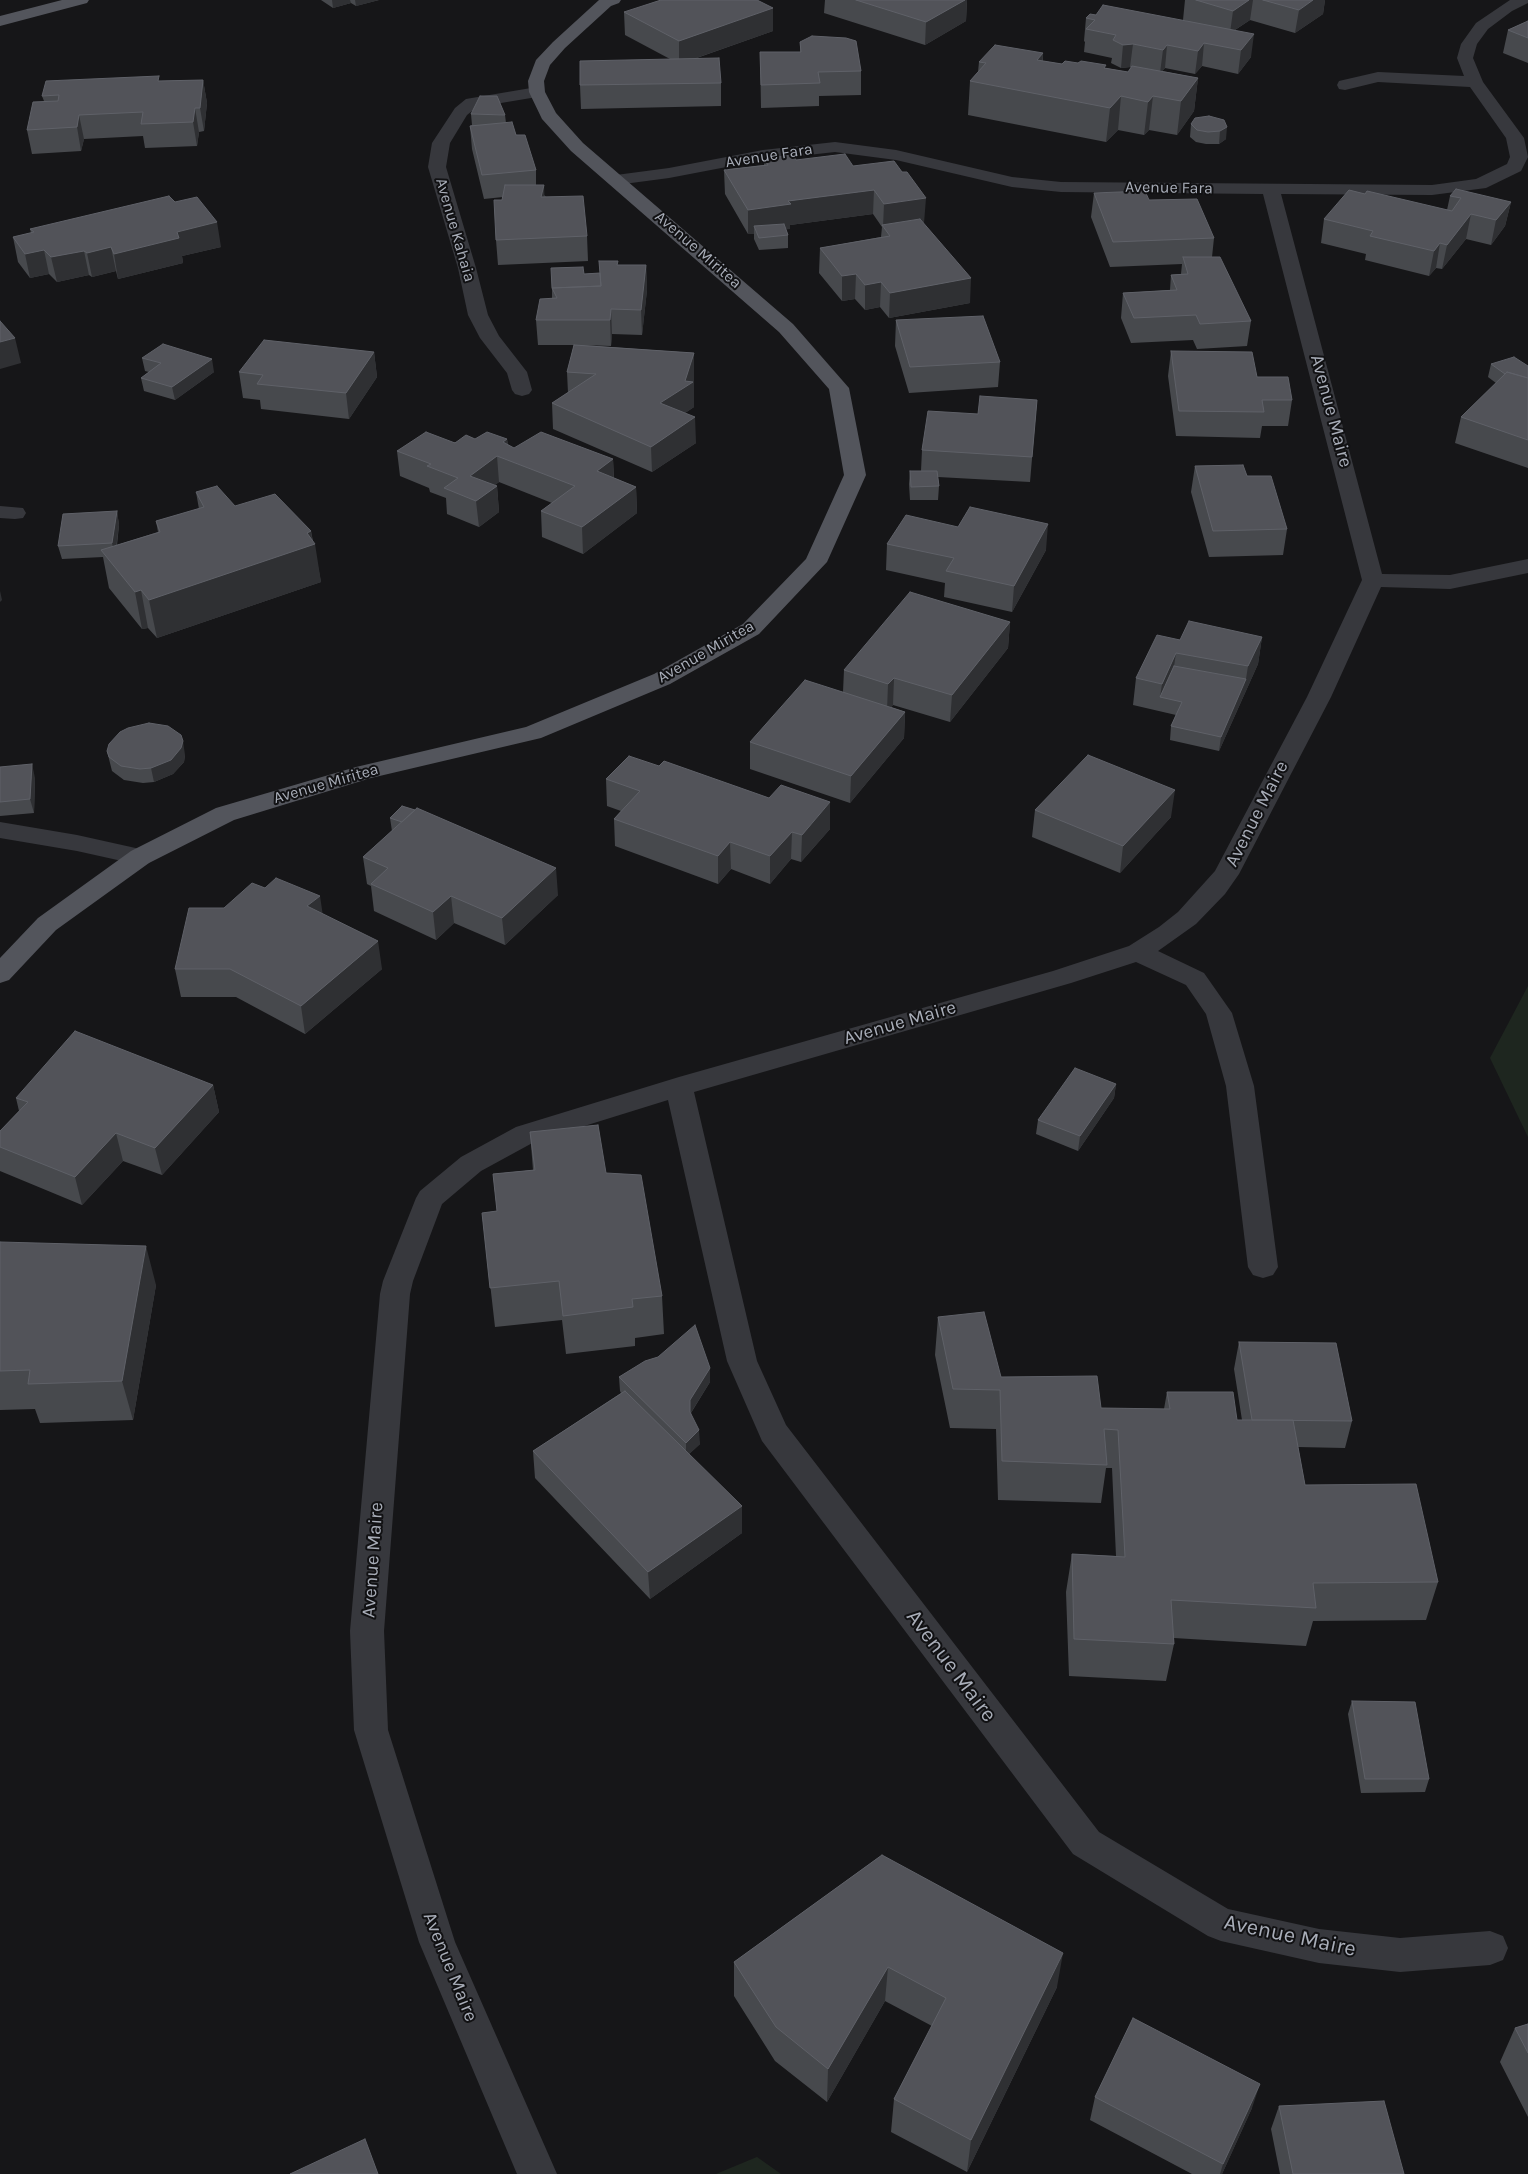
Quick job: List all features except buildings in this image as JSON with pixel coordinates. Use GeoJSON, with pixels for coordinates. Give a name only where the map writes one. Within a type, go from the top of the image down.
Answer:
{"type":"FeatureCollection","features":[{"type":"Feature","properties":{"kind":"main road"},"geometry":{"type":"LineString","coordinates":[[0,21],[81,0]]}},
{"type":"Feature","properties":{"kind":"main road"},"geometry":{"type":"LineString","coordinates":[[537,92],[536,81],[542,64],[559,45],[605,3],[613,0]]}},
{"type":"Feature","properties":{"kind":"main road","name":"Avenue Miritea"},"geometry":{"type":"LineString","coordinates":[[0,974],[47,924],[140,857],[225,814],[365,772],[533,734],[662,679],[752,629],[816,562],[855,475],[839,388],[786,328],[566,135],[548,115],[537,92]]}},
{"type":"Feature","properties":{"kind":"street","name":"Avenue Fara"},"geometry":{"type":"LineString","coordinates":[[616,180],[669,173],[763,155],[835,147],[863,149],[896,155],[1012,182],[1061,186],[1432,190],[1480,184],[1499,176],[1522,171],[1515,138],[1475,82],[1465,58],[1469,44],[1482,26],[1506,8],[1522,0]]}},
{"type":"Feature","properties":{"kind":"street"},"geometry":{"type":"LineString","coordinates":[[1342,77],[1475,82]]}},
{"type":"Feature","properties":{"kind":"street","name":"Avenue Kahaia"},"geometry":{"type":"LineString","coordinates":[[522,390],[517,372],[490,338],[478,315],[467,268],[437,167],[441,143],[466,107],[472,103],[537,92]]}},
{"type":"Feature","properties":{"kind":"street","name":"Avenue Maire"},"geometry":{"type":"LineString","coordinates":[[537,2174],[437,1942],[371,1730],[367,1631],[395,1294],[398,1281],[430,1198],[471,1164],[526,1134],[679,1087],[1062,977],[1138,952],[1187,918],[1226,874],[1319,697],[1373,580],[1343,458],[1271,189]]}},
{"type":"Feature","properties":{"kind":"street"},"geometry":{"type":"LineString","coordinates":[[1373,580],[1450,582],[1528,566]]}},
{"type":"Feature","properties":{"kind":"street"},"geometry":{"type":"LineString","coordinates":[[0,830],[77,843],[140,857]]}},
{"type":"Feature","properties":{"kind":"street"},"geometry":{"type":"LineString","coordinates":[[1138,952],[1195,980],[1219,1013],[1240,1086],[1263,1267]]}},
{"type":"Feature","properties":{"kind":"street","name":"Avenue Maire"},"geometry":{"type":"LineString","coordinates":[[679,1087],[742,1361],[773,1432],[1086,1843],[1221,1924],[1319,1946],[1400,1955],[1490,1948]]}},
{"type":"Feature","properties":{"kind":"shaded area"},"geometry":{"type":"Polygon","coordinates":[[[1528,986],[1528,1137],[1490,1058],[1528,986]]]}},
{"type":"Feature","properties":{"kind":"shaded area"},"geometry":{"type":"Polygon","coordinates":[[[757,2157],[781,2174],[716,2174],[757,2157]]]}}]}
